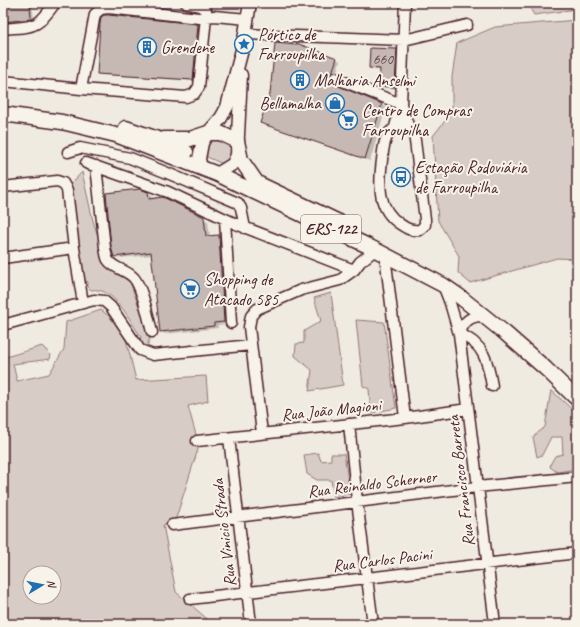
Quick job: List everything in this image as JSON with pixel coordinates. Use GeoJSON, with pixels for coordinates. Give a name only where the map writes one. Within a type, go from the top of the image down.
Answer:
{"type":"FeatureCollection","features":[{"type":"Feature","properties":{"kind":"highway","name":"ERS-122"},"geometry":{"type":"LineString","coordinates":[[3,108],[64,113],[120,127],[158,139],[200,163]]}},
{"type":"Feature","properties":{"kind":"highway","name":"ERS-122"},"geometry":{"type":"LineString","coordinates":[[3,114],[62,122],[116,134],[200,163],[221,172],[443,285]]}},
{"type":"Feature","properties":{"kind":"highway"},"geometry":{"type":"LineString","coordinates":[[158,139],[190,139],[208,133],[239,136],[241,160],[257,183]]}},
{"type":"Feature","properties":{"kind":"highway","name":"ERS-122"},"geometry":{"type":"LineString","coordinates":[[221,172],[257,183],[304,204],[387,247],[433,275],[443,285],[484,315],[545,368],[577,399]]}},
{"type":"Feature","properties":{"kind":"main road"},"geometry":{"type":"LineString","coordinates":[[200,163],[202,143],[208,133],[221,118],[227,106],[244,40],[250,3]]}},
{"type":"Feature","properties":{"kind":"main road"},"geometry":{"type":"LineString","coordinates":[[221,172],[233,164],[237,155],[244,40]]}},
{"type":"Feature","properties":{"kind":"street"},"geometry":{"type":"LineString","coordinates":[[3,29],[30,27],[38,24],[44,19],[55,3]]}},
{"type":"Feature","properties":{"kind":"street"},"geometry":{"type":"LineString","coordinates":[[3,81],[186,97],[194,94],[199,87],[206,10],[200,6],[186,3]]}},
{"type":"Feature","properties":{"kind":"street"},"geometry":{"type":"LineString","coordinates":[[395,127],[401,104],[405,3]]}},
{"type":"Feature","properties":{"kind":"street"},"geometry":{"type":"LineString","coordinates":[[81,89],[95,14],[101,9],[108,8],[199,18],[214,16],[248,19]]}},
{"type":"Feature","properties":{"kind":"street"},"geometry":{"type":"LineString","coordinates":[[244,40],[404,40],[468,25]]}},
{"type":"Feature","properties":{"kind":"street"},"geometry":{"type":"LineString","coordinates":[[335,78],[401,104]]}},
{"type":"Feature","properties":{"kind":"street"},"geometry":{"type":"LineString","coordinates":[[401,104],[408,125],[414,133],[425,219],[425,225],[420,230],[408,230],[391,218],[384,207],[381,196],[380,175],[385,143],[389,132],[395,127],[408,125]]}},
{"type":"Feature","properties":{"kind":"street"},"geometry":{"type":"LineString","coordinates":[[68,152],[80,148],[130,158],[238,203],[241,208],[246,228]]}},
{"type":"Feature","properties":{"kind":"street"},"geometry":{"type":"LineString","coordinates":[[86,163],[168,192],[246,228],[357,266]]}},
{"type":"Feature","properties":{"kind":"street"},"geometry":{"type":"LineString","coordinates":[[96,166],[105,248],[108,260],[134,278],[138,286],[152,332]]}},
{"type":"Feature","properties":{"kind":"street"},"geometry":{"type":"LineString","coordinates":[[3,187],[57,181],[64,183],[67,190],[74,248],[83,303]]}},
{"type":"Feature","properties":{"kind":"street"},"geometry":{"type":"LineString","coordinates":[[226,219],[231,323]]}},
{"type":"Feature","properties":{"kind":"street"},"geometry":{"type":"LineString","coordinates":[[357,266],[361,253],[360,242]]}},
{"type":"Feature","properties":{"kind":"street"},"geometry":{"type":"LineString","coordinates":[[3,258],[74,248]]}},
{"type":"Feature","properties":{"kind":"street"},"geometry":{"type":"LineString","coordinates":[[262,433],[249,327],[251,316],[257,309],[301,290],[340,280],[357,266],[380,253],[405,418]]}},
{"type":"Feature","properties":{"kind":"street","name":"Rua Francisco Barreta"},"geometry":{"type":"LineString","coordinates":[[443,285],[452,308],[459,334],[495,624]]}},
{"type":"Feature","properties":{"kind":"street"},"geometry":{"type":"LineString","coordinates":[[3,325],[94,300],[104,301],[111,307],[140,350],[153,355],[251,345]]}},
{"type":"Feature","properties":{"kind":"street"},"geometry":{"type":"LineString","coordinates":[[484,315],[474,316],[468,320],[462,326],[459,334],[473,340],[477,344],[487,362],[492,386]]}},
{"type":"Feature","properties":{"kind":"street","name":"Rua João Magioni"},"geometry":{"type":"LineString","coordinates":[[197,441],[405,418],[468,409]]}},
{"type":"Feature","properties":{"kind":"street"},"geometry":{"type":"LineString","coordinates":[[349,424],[366,577],[373,624]]}},
{"type":"Feature","properties":{"kind":"street","name":"Rua Vinicio Strada"},"geometry":{"type":"LineString","coordinates":[[230,438],[251,624]]}},
{"type":"Feature","properties":{"kind":"street","name":"Rua Reinaldo Scherner"},"geometry":{"type":"LineString","coordinates":[[172,525],[357,501],[577,477]]}},
{"type":"Feature","properties":{"kind":"street","name":"Rua Carlos Pacini"},"geometry":{"type":"LineString","coordinates":[[190,599],[577,553]]}},
{"type":"Feature","properties":{"kind":"shaded area"},"geometry":{"type":"Polygon","coordinates":[[[530,3],[577,3],[577,9],[534,15],[530,8],[530,3]]]}},
{"type":"Feature","properties":{"kind":"shaded area"},"geometry":{"type":"Polygon","coordinates":[[[577,20],[577,259],[557,258],[470,283],[458,273],[459,256],[438,221],[433,136],[452,112],[452,77],[457,43],[495,27],[577,20]]]}},
{"type":"Feature","properties":{"kind":"shaded area"},"geometry":{"type":"Polygon","coordinates":[[[224,138],[232,143],[234,153],[225,165],[205,156],[206,146],[212,139],[224,138]]]}},
{"type":"Feature","properties":{"kind":"shaded area"},"geometry":{"type":"Polygon","coordinates":[[[82,172],[93,221],[107,264],[119,271],[130,282],[150,337],[147,347],[142,345],[140,340],[141,337],[114,299],[107,293],[99,290],[91,290],[88,287],[88,282],[83,279],[71,184],[82,172]]]}},
{"type":"Feature","properties":{"kind":"shaded area"},"geometry":{"type":"Polygon","coordinates":[[[331,293],[343,385],[309,391],[312,370],[295,356],[296,344],[304,343],[304,331],[321,321],[314,298],[331,293]]]}},
{"type":"Feature","properties":{"kind":"shaded area"},"geometry":{"type":"Polygon","coordinates":[[[101,310],[123,327],[136,380],[206,376],[208,401],[188,406],[199,446],[176,518],[163,525],[176,592],[213,624],[3,624],[3,358],[42,346],[51,355],[50,359],[13,364],[17,381],[49,374],[64,349],[66,322],[101,310]]]}},
{"type":"Feature","properties":{"kind":"shaded area"},"geometry":{"type":"Polygon","coordinates":[[[356,320],[384,322],[396,408],[371,413],[369,389],[363,386],[356,320]]]}},
{"type":"Feature","properties":{"kind":"shaded area"},"geometry":{"type":"Polygon","coordinates":[[[551,390],[577,414],[577,469],[557,472],[550,467],[555,456],[563,454],[562,437],[551,437],[542,455],[537,457],[533,437],[545,427],[551,390]]]}},
{"type":"Feature","properties":{"kind":"shaded area"},"geometry":{"type":"Polygon","coordinates":[[[318,453],[321,461],[331,460],[331,454],[344,454],[350,494],[334,497],[331,480],[317,480],[307,474],[304,455],[318,453]]]}},
{"type":"Feature","properties":{"kind":"building"},"geometry":{"type":"Polygon","coordinates":[[[3,3],[30,3],[31,19],[3,22],[3,3]]]}},
{"type":"Feature","properties":{"kind":"building","name":"Grendene"},"geometry":{"type":"Polygon","coordinates":[[[104,15],[198,24],[193,80],[97,74],[100,24],[101,17],[104,15]]]}},
{"type":"Feature","properties":{"kind":"building"},"geometry":{"type":"Polygon","coordinates":[[[275,43],[296,45],[296,43],[337,58],[332,73],[329,76],[329,82],[382,104],[365,159],[260,123],[270,94],[275,43]]]}},
{"type":"Feature","properties":{"kind":"building"},"geometry":{"type":"Polygon","coordinates":[[[370,48],[397,49],[395,87],[379,86],[380,69],[369,68],[370,48]]]}},
{"type":"Feature","properties":{"kind":"building","name":"Shopping de Atacado 585"},"geometry":{"type":"Polygon","coordinates":[[[140,189],[148,192],[149,199],[163,197],[204,217],[206,236],[219,235],[224,322],[214,323],[214,326],[160,332],[151,252],[114,257],[111,247],[106,193],[140,189]]]}},
{"type":"Feature","properties":{"kind":"place","name":"Pórtico de Farroupilha"},"geometry":{"type":"Point","coordinates":[244,44]}},
{"type":"Feature","properties":{"kind":"place","name":"Grendene"},"geometry":{"type":"Point","coordinates":[147,47]}},
{"type":"Feature","properties":{"kind":"place","name":"Malharia Anselmi"},"geometry":{"type":"Point","coordinates":[300,80]}},
{"type":"Feature","properties":{"kind":"place","name":"Bellamalha"},"geometry":{"type":"Point","coordinates":[335,103]}},
{"type":"Feature","properties":{"kind":"place","name":"Centro de Compras Farroupilha"},"geometry":{"type":"Point","coordinates":[348,120]}},
{"type":"Feature","properties":{"kind":"place","name":"Estação Rodoviária de Farroupilha"},"geometry":{"type":"Point","coordinates":[401,177]}},
{"type":"Feature","properties":{"kind":"place","name":"Shopping de Atacado 585"},"geometry":{"type":"Point","coordinates":[190,289]}}]}
